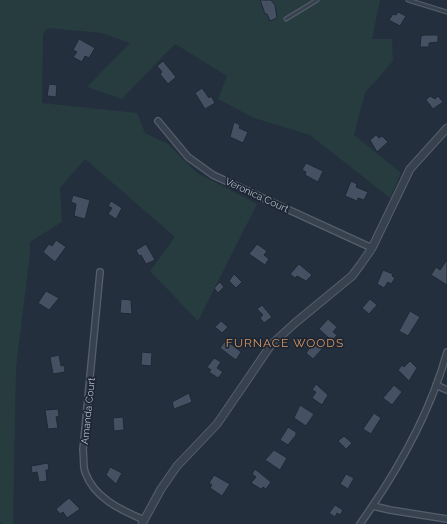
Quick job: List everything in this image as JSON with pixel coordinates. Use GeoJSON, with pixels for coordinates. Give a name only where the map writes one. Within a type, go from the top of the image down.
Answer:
{"type":"FeatureCollection","features":[{"type":"Feature","properties":{"kind":"street","name":"Veronica Court"},"geometry":{"type":"LineString","coordinates":[[158,121],[188,157],[213,175],[372,248]]}},
{"type":"Feature","properties":{"kind":"street"},"geometry":{"type":"LineString","coordinates":[[143,522],[161,489],[177,466],[217,424],[271,345],[352,276],[372,248],[410,169],[447,128]]}},
{"type":"Feature","properties":{"kind":"street","name":"Amanda Court"},"geometry":{"type":"LineString","coordinates":[[100,272],[83,450],[85,472],[95,490],[103,498],[143,522]]}},
{"type":"Feature","properties":{"kind":"street"},"geometry":{"type":"LineString","coordinates":[[360,524],[373,506],[413,438],[436,385],[446,355]]}},
{"type":"Feature","properties":{"kind":"street"},"geometry":{"type":"LineString","coordinates":[[436,385],[447,390]]}},
{"type":"Feature","properties":{"kind":"street"},"geometry":{"type":"LineString","coordinates":[[373,506],[390,510],[447,518]]}},
{"type":"Feature","properties":{"kind":"lane"},"geometry":{"type":"LineString","coordinates":[[286,19],[317,0]]}},
{"type":"Feature","properties":{"kind":"lane"},"geometry":{"type":"LineString","coordinates":[[408,0],[447,12]]}},
{"type":"Feature","properties":{"kind":"green space"},"geometry":{"type":"Polygon","coordinates":[[[0,0],[380,0],[372,39],[392,39],[393,61],[365,93],[354,135],[401,173],[390,198],[310,135],[254,118],[218,99],[227,76],[175,44],[122,99],[87,87],[130,43],[102,33],[48,28],[43,34],[42,103],[137,113],[145,133],[168,144],[197,173],[257,204],[198,321],[150,271],[175,237],[85,159],[60,188],[62,222],[30,242],[30,253],[16,368],[13,524],[3,524],[0,522],[0,0]]]}},
{"type":"Feature","properties":{"kind":"building"},"geometry":{"type":"Polygon","coordinates":[[[260,0],[271,0],[275,5],[277,18],[270,21],[267,14],[265,14],[260,0]]]}},
{"type":"Feature","properties":{"kind":"building"},"geometry":{"type":"Polygon","coordinates":[[[398,12],[406,16],[400,26],[389,20],[393,14],[396,15],[398,12]]]}},
{"type":"Feature","properties":{"kind":"building"},"geometry":{"type":"Polygon","coordinates":[[[438,35],[438,42],[429,43],[429,47],[420,47],[421,36],[438,35]]]}},
{"type":"Feature","properties":{"kind":"building"},"geometry":{"type":"Polygon","coordinates":[[[79,39],[95,48],[89,58],[85,56],[82,62],[73,57],[77,52],[73,50],[79,39]]]}},
{"type":"Feature","properties":{"kind":"building"},"geometry":{"type":"Polygon","coordinates":[[[163,61],[176,77],[168,84],[160,74],[162,72],[157,66],[163,61]]]}},
{"type":"Feature","properties":{"kind":"building"},"geometry":{"type":"Polygon","coordinates":[[[49,84],[57,85],[56,97],[47,96],[49,84]]]}},
{"type":"Feature","properties":{"kind":"building"},"geometry":{"type":"Polygon","coordinates":[[[202,88],[209,98],[211,96],[215,103],[205,109],[195,93],[202,88]]]}},
{"type":"Feature","properties":{"kind":"building"},"geometry":{"type":"Polygon","coordinates":[[[430,96],[435,99],[438,96],[443,102],[433,109],[426,100],[430,96]]]}},
{"type":"Feature","properties":{"kind":"building"},"geometry":{"type":"Polygon","coordinates":[[[234,122],[240,125],[239,128],[248,132],[243,143],[230,137],[234,122]]]}},
{"type":"Feature","properties":{"kind":"building"},"geometry":{"type":"Polygon","coordinates":[[[376,135],[379,138],[382,136],[388,142],[377,152],[370,140],[376,135]]]}},
{"type":"Feature","properties":{"kind":"building"},"geometry":{"type":"Polygon","coordinates":[[[306,163],[323,171],[318,182],[305,175],[306,172],[302,170],[306,163]]]}},
{"type":"Feature","properties":{"kind":"building"},"geometry":{"type":"Polygon","coordinates":[[[351,181],[357,184],[356,187],[368,192],[364,200],[358,198],[357,201],[345,196],[351,181]]]}},
{"type":"Feature","properties":{"kind":"building"},"geometry":{"type":"Polygon","coordinates":[[[73,195],[90,200],[85,219],[74,216],[76,204],[71,202],[73,195]]]}},
{"type":"Feature","properties":{"kind":"building"},"geometry":{"type":"Polygon","coordinates":[[[111,201],[122,208],[116,219],[108,214],[112,208],[108,206],[111,201]]]}},
{"type":"Feature","properties":{"kind":"building"},"geometry":{"type":"Polygon","coordinates":[[[56,240],[66,247],[55,262],[43,252],[49,244],[52,246],[56,240]]]}},
{"type":"Feature","properties":{"kind":"building"},"geometry":{"type":"Polygon","coordinates":[[[146,244],[155,260],[146,264],[136,250],[146,244]]]}},
{"type":"Feature","properties":{"kind":"building"},"geometry":{"type":"Polygon","coordinates":[[[257,244],[267,251],[264,255],[269,259],[265,265],[249,254],[257,244]]]}},
{"type":"Feature","properties":{"kind":"building"},"geometry":{"type":"Polygon","coordinates":[[[447,260],[447,285],[431,275],[436,267],[440,270],[447,260]]]}},
{"type":"Feature","properties":{"kind":"building"},"geometry":{"type":"Polygon","coordinates":[[[299,264],[312,275],[306,281],[297,276],[295,278],[290,274],[299,264]]]}},
{"type":"Feature","properties":{"kind":"building"},"geometry":{"type":"Polygon","coordinates":[[[383,270],[393,274],[392,276],[395,278],[391,284],[388,282],[384,288],[377,284],[383,270]]]}},
{"type":"Feature","properties":{"kind":"building"},"geometry":{"type":"Polygon","coordinates":[[[234,274],[242,282],[236,288],[229,281],[234,274]]]}},
{"type":"Feature","properties":{"kind":"building"},"geometry":{"type":"Polygon","coordinates":[[[220,282],[224,287],[218,293],[214,288],[220,282]]]}},
{"type":"Feature","properties":{"kind":"building"},"geometry":{"type":"Polygon","coordinates":[[[46,291],[59,298],[49,310],[38,303],[46,291]]]}},
{"type":"Feature","properties":{"kind":"building"},"geometry":{"type":"Polygon","coordinates":[[[121,299],[131,300],[132,314],[120,313],[121,299]]]}},
{"type":"Feature","properties":{"kind":"building"},"geometry":{"type":"Polygon","coordinates":[[[370,299],[377,305],[369,314],[362,308],[370,299]]]}},
{"type":"Feature","properties":{"kind":"building"},"geometry":{"type":"Polygon","coordinates":[[[262,305],[272,317],[264,323],[260,318],[263,315],[257,309],[262,305]]]}},
{"type":"Feature","properties":{"kind":"building"},"geometry":{"type":"Polygon","coordinates":[[[410,311],[420,317],[408,336],[399,331],[410,311]]]}},
{"type":"Feature","properties":{"kind":"building"},"geometry":{"type":"Polygon","coordinates":[[[328,319],[337,327],[333,332],[337,335],[332,341],[319,329],[328,319]]]}},
{"type":"Feature","properties":{"kind":"building"},"geometry":{"type":"Polygon","coordinates":[[[221,321],[228,327],[222,333],[215,327],[221,321]]]}},
{"type":"Feature","properties":{"kind":"building"},"geometry":{"type":"Polygon","coordinates":[[[226,340],[241,352],[236,360],[220,348],[226,340]]]}},
{"type":"Feature","properties":{"kind":"building"},"geometry":{"type":"Polygon","coordinates":[[[315,341],[323,348],[313,359],[306,353],[315,341]]]}},
{"type":"Feature","properties":{"kind":"building"},"geometry":{"type":"Polygon","coordinates":[[[142,352],[152,353],[151,366],[141,365],[142,352]]]}},
{"type":"Feature","properties":{"kind":"building"},"geometry":{"type":"Polygon","coordinates":[[[59,355],[61,366],[64,365],[65,372],[53,374],[50,357],[59,355]]]}},
{"type":"Feature","properties":{"kind":"building"},"geometry":{"type":"Polygon","coordinates":[[[214,358],[221,362],[217,368],[223,372],[218,378],[209,372],[211,370],[207,367],[214,358]]]}},
{"type":"Feature","properties":{"kind":"building"},"geometry":{"type":"Polygon","coordinates":[[[410,361],[417,368],[409,381],[398,370],[402,365],[404,367],[410,361]]]}},
{"type":"Feature","properties":{"kind":"building"},"geometry":{"type":"Polygon","coordinates":[[[316,384],[328,395],[322,405],[312,398],[316,392],[312,390],[316,384]]]}},
{"type":"Feature","properties":{"kind":"building"},"geometry":{"type":"Polygon","coordinates":[[[394,385],[402,392],[392,405],[383,398],[394,385]]]}},
{"type":"Feature","properties":{"kind":"building"},"geometry":{"type":"Polygon","coordinates":[[[189,393],[192,402],[174,409],[172,402],[189,393]]]}},
{"type":"Feature","properties":{"kind":"building"},"geometry":{"type":"Polygon","coordinates":[[[300,405],[314,414],[306,426],[294,418],[300,405]]]}},
{"type":"Feature","properties":{"kind":"building"},"geometry":{"type":"Polygon","coordinates":[[[58,409],[59,416],[56,417],[58,428],[48,429],[45,410],[58,409]]]}},
{"type":"Feature","properties":{"kind":"building"},"geometry":{"type":"Polygon","coordinates":[[[374,413],[381,418],[371,434],[363,429],[374,413]]]}},
{"type":"Feature","properties":{"kind":"building"},"geometry":{"type":"Polygon","coordinates":[[[123,417],[124,430],[114,431],[113,418],[123,417]]]}},
{"type":"Feature","properties":{"kind":"building"},"geometry":{"type":"Polygon","coordinates":[[[288,427],[296,432],[296,435],[288,445],[280,440],[288,427]]]}},
{"type":"Feature","properties":{"kind":"building"},"geometry":{"type":"Polygon","coordinates":[[[344,436],[352,443],[346,449],[338,441],[344,436]]]}},
{"type":"Feature","properties":{"kind":"building"},"geometry":{"type":"Polygon","coordinates":[[[274,450],[287,458],[280,470],[265,460],[274,450]]]}},
{"type":"Feature","properties":{"kind":"building"},"geometry":{"type":"Polygon","coordinates":[[[48,463],[49,470],[46,470],[47,481],[39,482],[37,472],[32,473],[31,466],[48,463]]]}},
{"type":"Feature","properties":{"kind":"building"},"geometry":{"type":"Polygon","coordinates":[[[110,467],[122,473],[116,484],[106,475],[110,467]]]}},
{"type":"Feature","properties":{"kind":"building"},"geometry":{"type":"Polygon","coordinates":[[[255,469],[271,482],[266,489],[263,487],[261,489],[251,483],[256,477],[252,474],[255,469]]]}},
{"type":"Feature","properties":{"kind":"building"},"geometry":{"type":"Polygon","coordinates":[[[346,474],[354,478],[348,489],[340,484],[346,474]]]}},
{"type":"Feature","properties":{"kind":"building"},"geometry":{"type":"Polygon","coordinates":[[[214,475],[230,484],[222,496],[210,488],[212,485],[209,483],[214,475]]]}},
{"type":"Feature","properties":{"kind":"building"},"geometry":{"type":"Polygon","coordinates":[[[69,498],[80,509],[67,518],[63,512],[60,514],[56,509],[69,498]]]}},
{"type":"Feature","properties":{"kind":"building"},"geometry":{"type":"Polygon","coordinates":[[[335,505],[343,510],[340,515],[337,513],[335,517],[329,513],[335,505]]]}},
{"type":"Feature","properties":{"kind":"district","name":"FURNACE WOODS"},"geometry":{"type":"Point","coordinates":[285,343]}}]}
